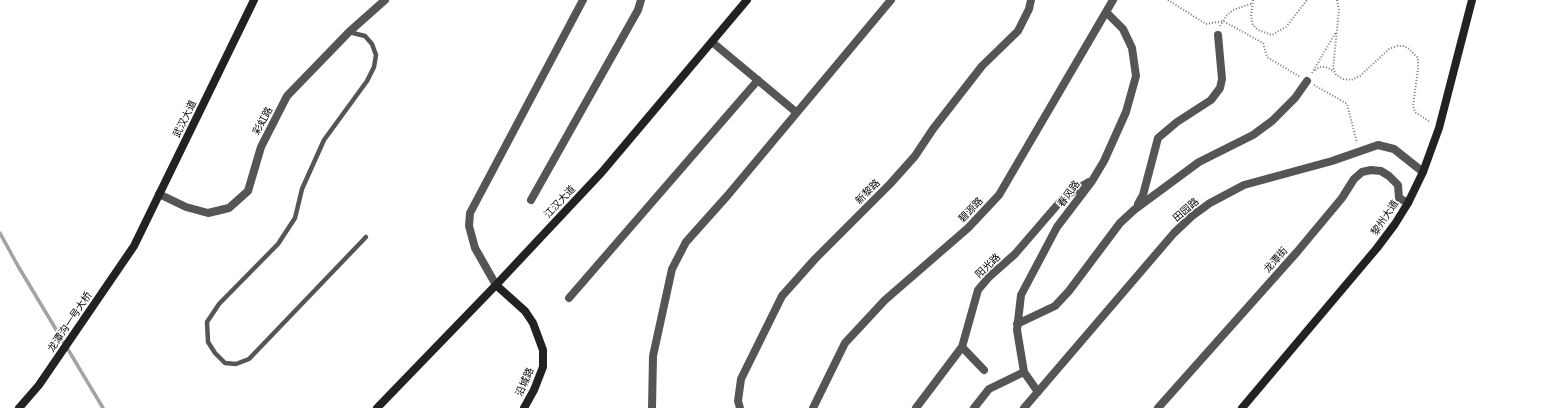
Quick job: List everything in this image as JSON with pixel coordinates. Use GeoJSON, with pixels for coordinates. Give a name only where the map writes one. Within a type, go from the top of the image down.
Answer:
{"type":"FeatureCollection","features":[{"type":"Feature","properties":{"kind":"main road","name":"武汉大道"},"geometry":{"type":"LineString","coordinates":[[134,246],[254,0]]}},
{"type":"Feature","properties":{"kind":"main road","name":"江汉大道"},"geometry":{"type":"LineString","coordinates":[[377,408],[496,285],[602,172],[747,0]]}},
{"type":"Feature","properties":{"kind":"main road","name":"黎州大道"},"geometry":{"type":"LineString","coordinates":[[1242,408],[1377,248],[1395,224],[1408,203],[1423,172],[1439,128],[1472,0]]}},
{"type":"Feature","properties":{"kind":"main road","name":"龙潭沟一号大桥"},"geometry":{"type":"LineString","coordinates":[[19,408],[39,386],[134,246]]}},
{"type":"Feature","properties":{"kind":"main road","name":"沿城路"},"geometry":{"type":"LineString","coordinates":[[496,285],[525,311],[533,323],[543,350],[543,367],[534,390],[524,408]]}},
{"type":"Feature","properties":{"kind":"street","name":"彩虹路"},"geometry":{"type":"LineString","coordinates":[[159,194],[186,208],[208,213],[229,208],[248,191],[261,147],[287,96],[349,32],[384,0]]}},
{"type":"Feature","properties":{"kind":"street"},"geometry":{"type":"LineString","coordinates":[[496,285],[475,248],[469,226],[470,213],[583,0]]}},
{"type":"Feature","properties":{"kind":"street"},"geometry":{"type":"LineString","coordinates":[[531,200],[638,10],[642,0]]}},
{"type":"Feature","properties":{"kind":"street"},"geometry":{"type":"LineString","coordinates":[[652,408],[653,356],[672,269],[686,242],[728,195],[891,0]]}},
{"type":"Feature","properties":{"kind":"street","name":"新黎路"},"geometry":{"type":"LineString","coordinates":[[740,408],[738,401],[741,379],[782,296],[815,259],[890,184],[915,156],[933,129],[982,66],[1018,31],[1029,9],[1031,0]]}},
{"type":"Feature","properties":{"kind":"street","name":"碧源路"},"geometry":{"type":"LineString","coordinates":[[813,408],[845,343],[886,300],[968,228],[999,195],[1114,0]]}},
{"type":"Feature","properties":{"kind":"street","name":"春风路"},"geometry":{"type":"LineString","coordinates":[[1038,392],[1024,372],[1017,330],[1021,295],[1057,227],[1092,181],[1104,161],[1126,112],[1136,76],[1132,48],[1123,29],[1106,12]]}},
{"type":"Feature","properties":{"kind":"street"},"geometry":{"type":"LineString","coordinates":[[1134,210],[1144,195],[1158,138],[1165,130],[1211,100],[1220,88],[1222,79],[1218,35]]}},
{"type":"Feature","properties":{"kind":"street"},"geometry":{"type":"LineString","coordinates":[[712,42],[796,112]]}},
{"type":"Feature","properties":{"kind":"street"},"geometry":{"type":"LineString","coordinates":[[569,298],[758,80]]}},
{"type":"Feature","properties":{"kind":"street"},"geometry":{"type":"LineString","coordinates":[[1017,324],[1054,306],[1069,292],[1115,229],[1134,210],[1199,162],[1253,135],[1272,121],[1295,98],[1307,81]]}},
{"type":"Feature","properties":{"kind":"street","name":"田园路"},"geometry":{"type":"LineString","coordinates":[[1024,408],[1174,233],[1192,216],[1210,203],[1244,185],[1332,161],[1378,145],[1394,149],[1423,172]]}},
{"type":"Feature","properties":{"kind":"street","name":"龙潭街"},"geometry":{"type":"LineString","coordinates":[[1158,408],[1296,252],[1342,198],[1354,179],[1362,172],[1376,170],[1389,176],[1398,186],[1399,198],[1408,203]]}},
{"type":"Feature","properties":{"kind":"street","name":"阳光路"},"geometry":{"type":"LineString","coordinates":[[916,408],[962,347],[978,290],[989,277],[1015,254],[1065,196],[1092,181]]}},
{"type":"Feature","properties":{"kind":"street"},"geometry":{"type":"LineString","coordinates":[[962,347],[984,370]]}},
{"type":"Feature","properties":{"kind":"street"},"geometry":{"type":"LineString","coordinates":[[974,408],[989,388],[1024,372]]}},
{"type":"Feature","properties":{"kind":"lane"},"geometry":{"type":"LineString","coordinates":[[349,32],[365,36],[372,44],[376,55],[374,67],[367,81],[324,140],[302,189],[295,218],[278,244],[219,304],[207,322],[208,342],[215,353],[225,363],[236,364],[249,359],[366,237]]}},
{"type":"Feature","properties":{"kind":"path"},"geometry":{"type":"LineString","coordinates":[[1168,0],[1206,24],[1223,21],[1263,44],[1267,57],[1347,104],[1359,151]]}},
{"type":"Feature","properties":{"kind":"path"},"geometry":{"type":"LineString","coordinates":[[1253,0],[1253,25],[1258,30],[1272,35],[1286,27],[1307,0]]}},
{"type":"Feature","properties":{"kind":"path"},"geometry":{"type":"LineString","coordinates":[[1336,75],[1333,68],[1339,10],[1337,0]]}},
{"type":"Feature","properties":{"kind":"path"},"geometry":{"type":"LineString","coordinates":[[1218,35],[1221,24],[1233,10],[1253,3]]}},
{"type":"Feature","properties":{"kind":"path"},"geometry":{"type":"LineString","coordinates":[[1307,81],[1337,29]]}},
{"type":"Feature","properties":{"kind":"path"},"geometry":{"type":"LineString","coordinates":[[1314,70],[1320,67],[1326,67],[1343,79],[1350,80],[1360,76],[1388,49],[1397,46],[1404,46],[1418,58],[1413,106],[1415,112],[1439,128]]}},
{"type":"Feature","properties":{"kind":"waterway"},"geometry":{"type":"LineString","coordinates":[[0,233],[18,266],[103,408]]}}]}
